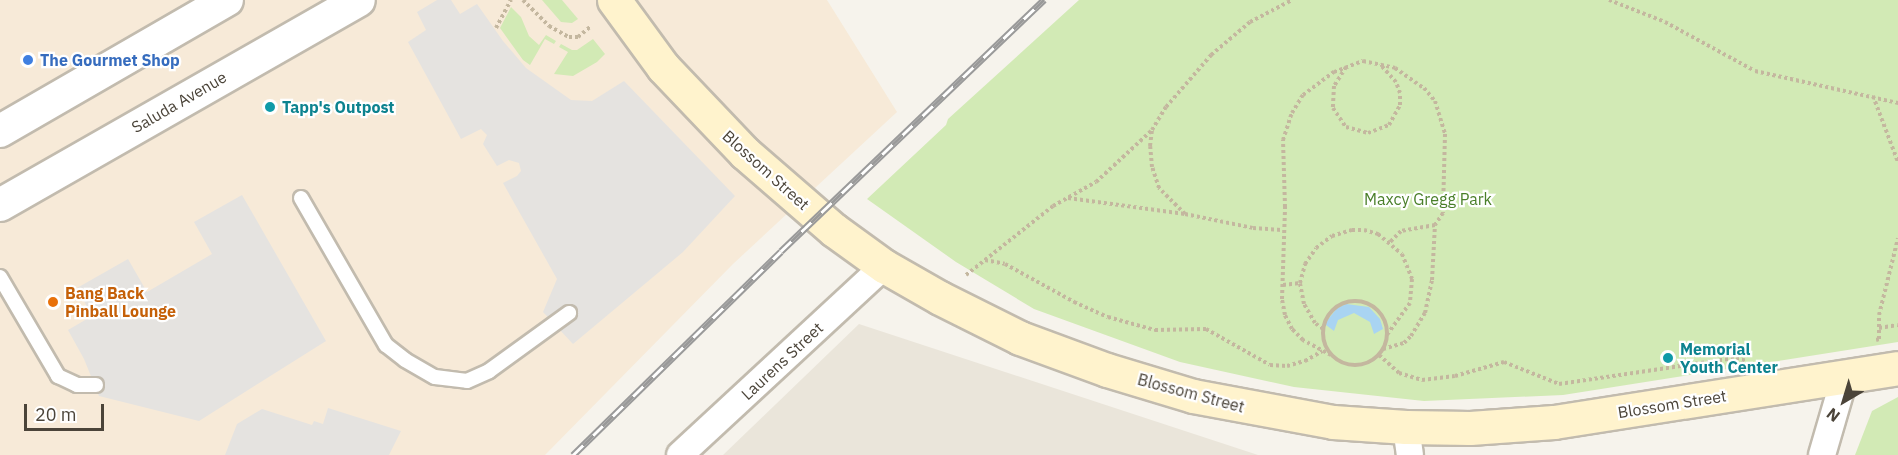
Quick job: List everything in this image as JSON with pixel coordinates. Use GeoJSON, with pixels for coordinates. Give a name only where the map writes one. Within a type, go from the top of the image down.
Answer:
{"type":"FeatureCollection","features":[{"type":"Feature","properties":{"kind":"main road","name":"Blossom Street"},"geometry":{"type":"LineString","coordinates":[[592,14],[622,13],[670,75],[745,153],[826,223],[884,266],[940,298],[1020,338],[1161,387],[1277,413],[1333,422],[1408,441],[1470,428],[1554,422],[1898,368]]}},
{"type":"Feature","properties":{"kind":"street"},"geometry":{"type":"LineString","coordinates":[[0,131],[227,0]]}},
{"type":"Feature","properties":{"kind":"street","name":"Saluda Avenue"},"geometry":{"type":"LineString","coordinates":[[0,205],[359,0]]}},
{"type":"Feature","properties":{"kind":"street","name":"Laurens Street"},"geometry":{"type":"LineString","coordinates":[[680,455],[884,266]]}},
{"type":"Feature","properties":{"kind":"street"},"geometry":{"type":"LineString","coordinates":[[1822,455],[1845,376]]}},
{"type":"Feature","properties":{"kind":"lane"},"geometry":{"type":"LineString","coordinates":[[301,198],[386,345],[405,360],[435,377],[467,381],[489,371],[569,313]]}},
{"type":"Feature","properties":{"kind":"lane"},"geometry":{"type":"LineString","coordinates":[[0,277],[58,376],[76,385],[96,385]]}},
{"type":"Feature","properties":{"kind":"path"},"geometry":{"type":"LineString","coordinates":[[496,28],[511,0]]}},
{"type":"Feature","properties":{"kind":"path"},"geometry":{"type":"LineString","coordinates":[[523,0],[549,26],[569,37],[578,37],[592,14]]}},
{"type":"Feature","properties":{"kind":"path"},"geometry":{"type":"LineString","coordinates":[[966,275],[1053,206],[1096,182],[1152,130],[1166,106],[1210,55],[1250,22],[1292,0]]}},
{"type":"Feature","properties":{"kind":"path"},"geometry":{"type":"LineString","coordinates":[[1609,0],[1665,22],[1755,71],[1898,103]]}},
{"type":"Feature","properties":{"kind":"path"},"geometry":{"type":"LineString","coordinates":[[1323,329],[1307,312],[1300,283],[1310,255],[1332,236],[1352,230],[1364,230],[1389,242],[1402,254],[1408,266],[1412,290],[1410,303],[1404,315],[1387,335],[1383,350],[1379,355],[1360,365],[1340,361],[1312,347],[1292,329],[1285,315],[1282,230],[1285,207],[1282,140],[1292,113],[1304,95],[1317,82],[1364,61],[1395,68],[1424,88],[1436,101],[1445,134],[1443,213],[1435,225],[1432,280],[1425,313],[1404,343],[1383,350]]}},
{"type":"Feature","properties":{"kind":"path"},"geometry":{"type":"LineString","coordinates":[[1347,67],[1334,86],[1333,108],[1346,127],[1368,133],[1389,125],[1400,105],[1400,93],[1396,82],[1379,64]]}},
{"type":"Feature","properties":{"kind":"path"},"geometry":{"type":"LineString","coordinates":[[1873,96],[1898,162]]}},
{"type":"Feature","properties":{"kind":"path"},"geometry":{"type":"LineString","coordinates":[[1152,130],[1150,146],[1152,167],[1159,188],[1185,214]]}},
{"type":"Feature","properties":{"kind":"path"},"geometry":{"type":"LineString","coordinates":[[1068,198],[1185,214],[1253,228],[1282,230]]}},
{"type":"Feature","properties":{"kind":"path"},"geometry":{"type":"LineString","coordinates":[[1389,242],[1401,231],[1435,225]]}},
{"type":"Feature","properties":{"kind":"path"},"geometry":{"type":"LineString","coordinates":[[1867,341],[1879,339],[1879,315],[1898,238]]}},
{"type":"Feature","properties":{"kind":"path"},"geometry":{"type":"LineString","coordinates":[[985,260],[1005,264],[1074,302],[1108,317],[1155,330],[1206,329],[1270,365],[1287,366],[1305,361],[1322,351]]}},
{"type":"Feature","properties":{"kind":"path"},"geometry":{"type":"LineString","coordinates":[[1283,285],[1300,283]]}},
{"type":"Feature","properties":{"kind":"path"},"geometry":{"type":"LineString","coordinates":[[1331,355],[1326,347],[1323,329],[1332,309],[1352,300],[1364,302],[1381,314],[1387,335]]}},
{"type":"Feature","properties":{"kind":"path"},"geometry":{"type":"LineString","coordinates":[[1879,328],[1898,325]]}},
{"type":"Feature","properties":{"kind":"path"},"geometry":{"type":"LineString","coordinates":[[1379,355],[1399,373],[1422,380],[1446,378],[1504,362],[1559,384],[1736,358],[1756,362]]}},
{"type":"Feature","properties":{"kind":"shaded area"},"geometry":{"type":"Polygon","coordinates":[[[0,0],[827,0],[897,112],[733,264],[545,455],[0,455],[0,0]]]}},
{"type":"Feature","properties":{"kind":"shaded area"},"geometry":{"type":"Polygon","coordinates":[[[437,0],[451,0],[460,14],[477,4],[503,41],[526,68],[571,100],[592,101],[624,81],[735,196],[683,252],[573,344],[543,312],[557,279],[503,183],[517,176],[521,171],[519,163],[509,160],[497,166],[483,144],[487,135],[481,129],[461,139],[408,42],[426,30],[417,12],[437,0]]]}},
{"type":"Feature","properties":{"kind":"shaded area"},"geometry":{"type":"Polygon","coordinates":[[[242,195],[326,341],[199,421],[99,396],[84,359],[68,330],[92,316],[77,288],[128,259],[147,292],[212,254],[194,222],[242,195]]]}},
{"type":"Feature","properties":{"kind":"shaded area"},"geometry":{"type":"Polygon","coordinates":[[[859,324],[1258,455],[723,455],[859,324]]]}},
{"type":"Feature","properties":{"kind":"shaded area"},"geometry":{"type":"Polygon","coordinates":[[[328,408],[401,431],[389,455],[225,455],[237,424],[262,409],[312,425],[314,421],[323,424],[328,408]]]}},
{"type":"Feature","properties":{"kind":"green space"},"geometry":{"type":"Polygon","coordinates":[[[542,0],[562,0],[578,19],[572,23],[561,22],[542,0]]]}},
{"type":"Feature","properties":{"kind":"green space","name":"Maxcy Gregg Park"},"geometry":{"type":"Polygon","coordinates":[[[1079,0],[1898,0],[1898,342],[1563,395],[1424,401],[1294,387],[1180,362],[1034,309],[956,262],[867,199],[946,125],[948,119],[1079,0]]]}},
{"type":"Feature","properties":{"kind":"green space"},"geometry":{"type":"Polygon","coordinates":[[[511,7],[521,17],[529,36],[539,45],[546,35],[556,41],[554,44],[545,39],[530,65],[523,60],[500,28],[511,7]]]}},
{"type":"Feature","properties":{"kind":"green space"},"geometry":{"type":"Polygon","coordinates":[[[593,39],[605,54],[597,62],[573,76],[554,74],[568,52],[559,47],[561,44],[577,50],[593,39]]]}},
{"type":"Feature","properties":{"kind":"green space"},"geometry":{"type":"Polygon","coordinates":[[[1898,397],[1898,455],[1855,455],[1872,411],[1898,397]]]}},
{"type":"Feature","properties":{"kind":"water"},"geometry":{"type":"Polygon","coordinates":[[[1346,304],[1369,307],[1380,319],[1383,329],[1374,334],[1370,322],[1354,313],[1338,320],[1334,331],[1326,325],[1326,322],[1337,308],[1346,304]]]}},
{"type":"Feature","properties":{"kind":"railway"},"geometry":{"type":"LineString","coordinates":[[573,455],[781,251],[1044,0]]}},
{"type":"Feature","properties":{"kind":"place","name":"The Gourmet Shop"},"geometry":{"type":"Point","coordinates":[28,60]}},
{"type":"Feature","properties":{"kind":"place","name":"Tapp's Outpost"},"geometry":{"type":"Point","coordinates":[270,107]}},
{"type":"Feature","properties":{"kind":"place","name":"Bang Back Pinball Lounge"},"geometry":{"type":"Point","coordinates":[53,302]}},
{"type":"Feature","properties":{"kind":"place","name":"Memorial Youth Center"},"geometry":{"type":"Point","coordinates":[1668,358]}}]}
